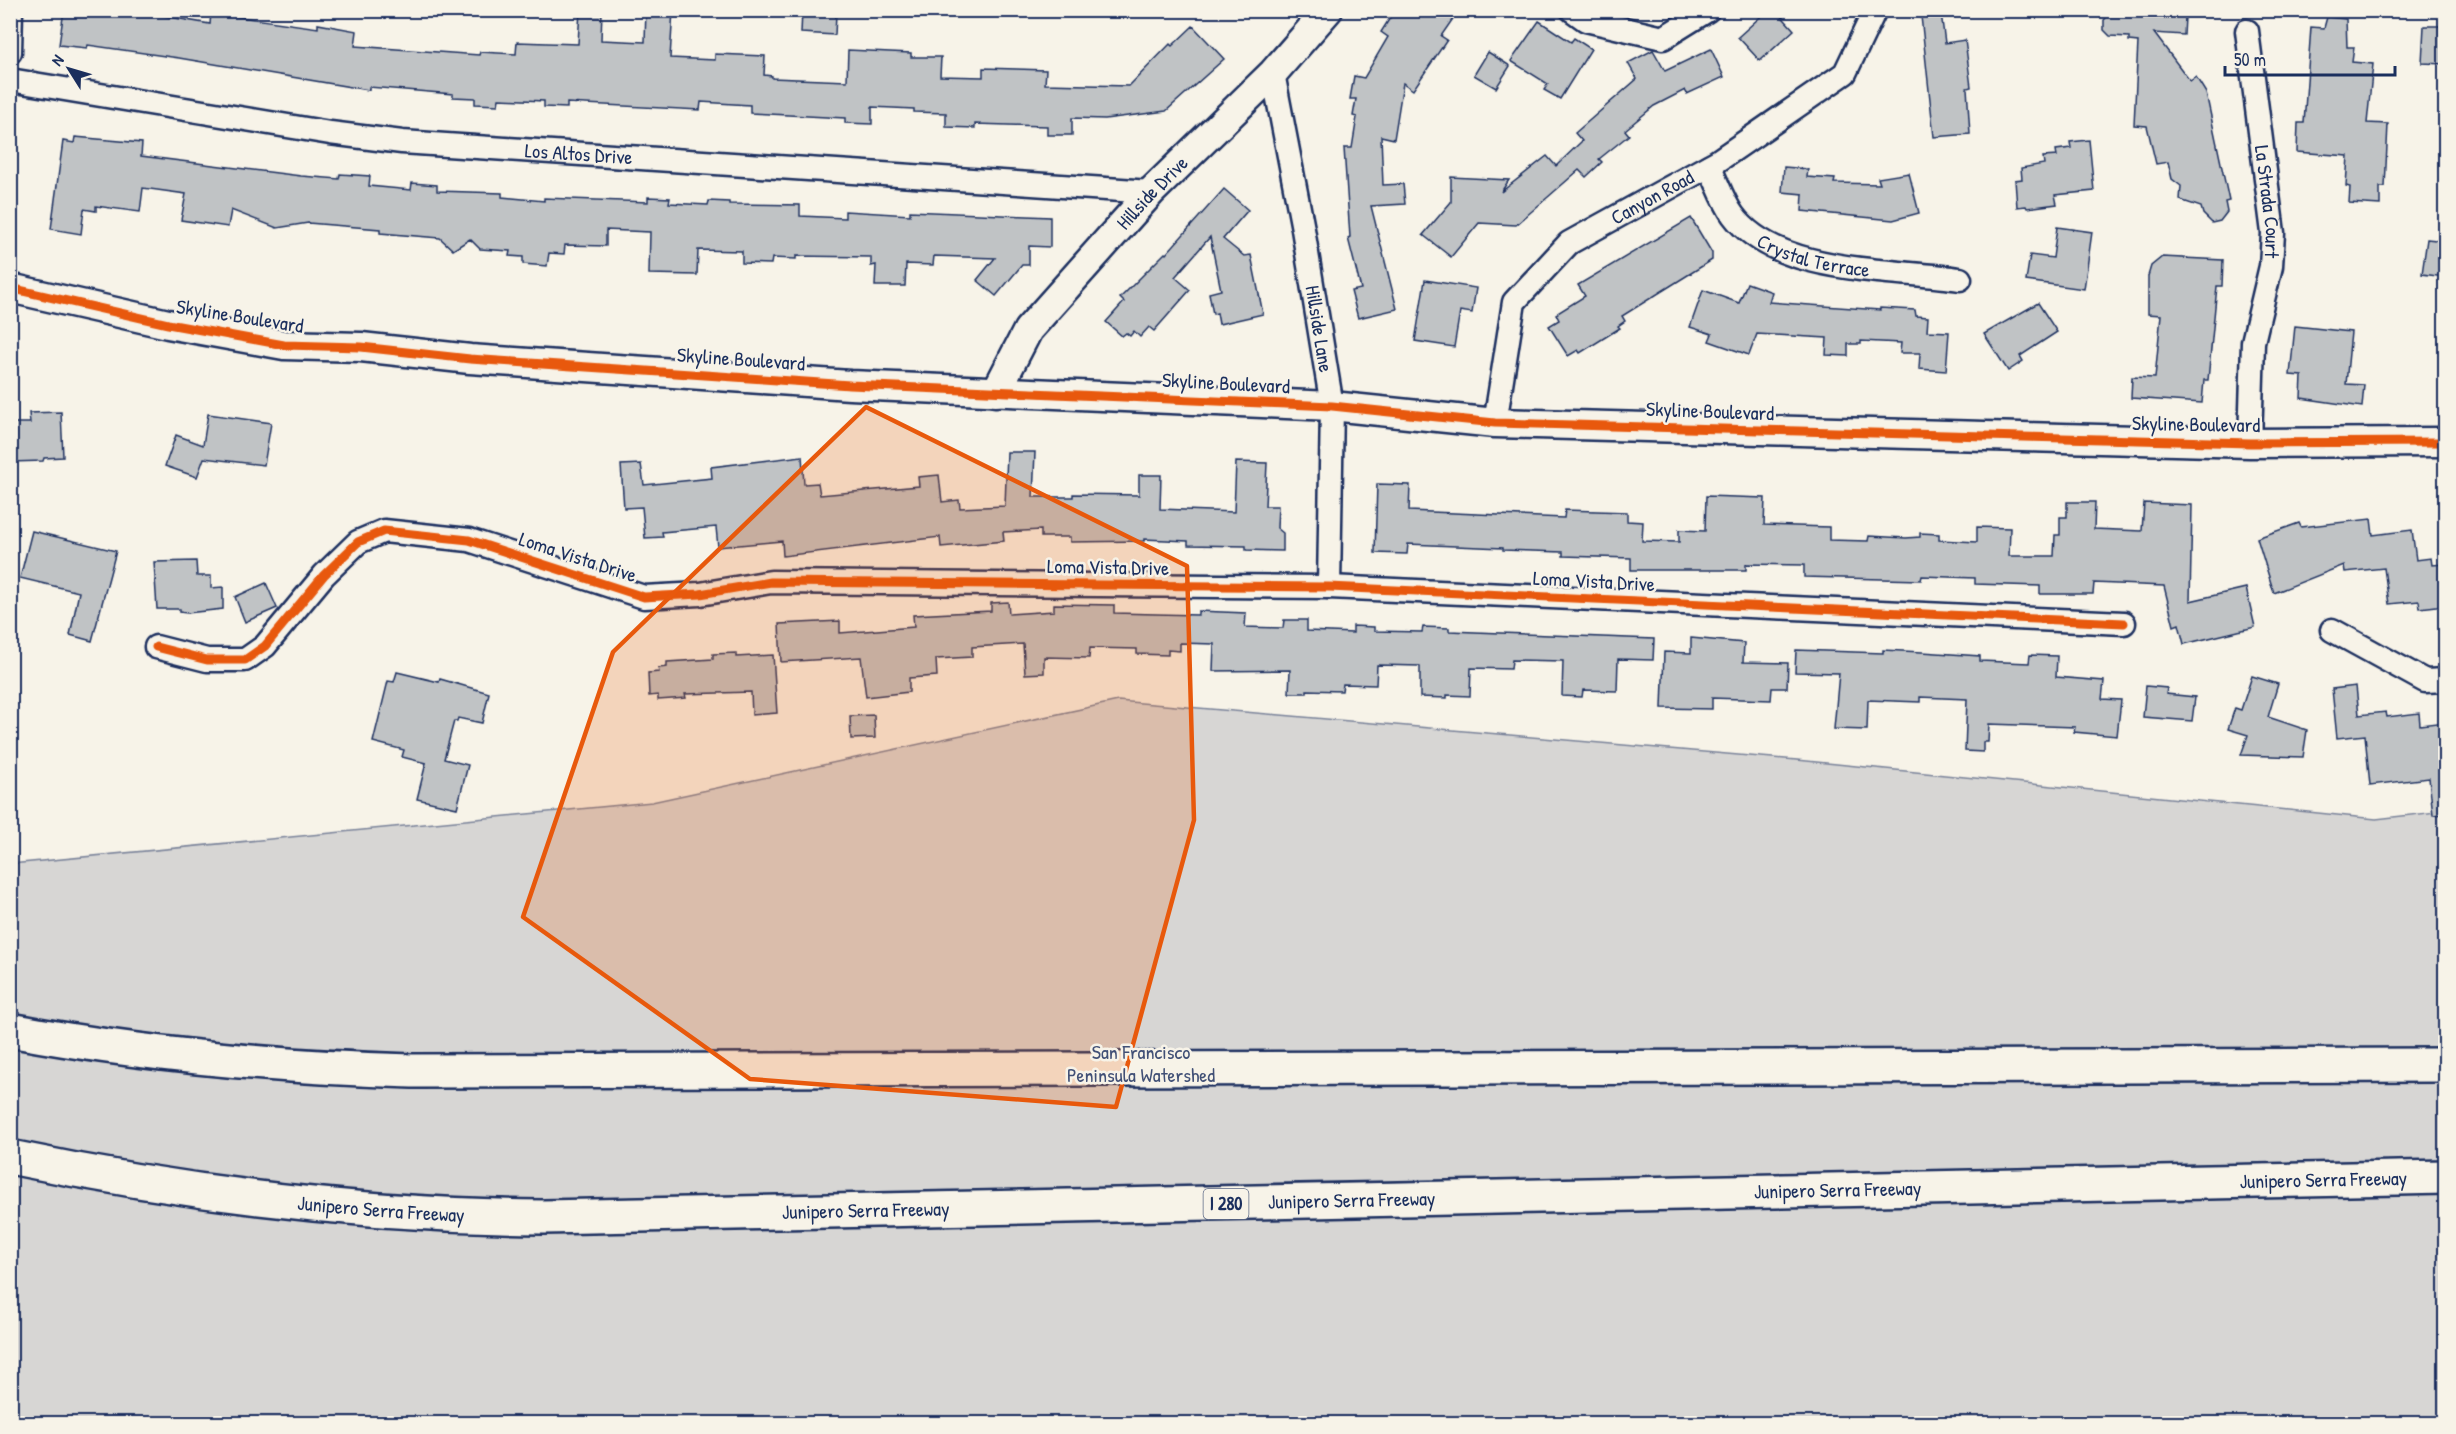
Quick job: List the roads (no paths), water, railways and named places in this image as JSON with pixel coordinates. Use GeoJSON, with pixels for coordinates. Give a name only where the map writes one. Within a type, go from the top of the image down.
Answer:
{"type":"FeatureCollection","features":[{"type":"Feature","properties":{"kind":"highway"},"geometry":{"type":"LineString","coordinates":[[10,1030],[214,1059],[312,1067],[442,1072],[2445,1065]]}},
{"type":"Feature","properties":{"kind":"highway","name":"Junipero Serra Freeway"},"geometry":{"type":"LineString","coordinates":[[10,1157],[149,1184],[297,1204],[425,1214],[544,1217],[2445,1177]]}},
{"type":"Feature","properties":{"kind":"main road","name":"Hillside Drive"},"geometry":{"type":"LineString","coordinates":[[996,392],[1028,330],[1151,192],[1273,73],[1328,10]]}},
{"type":"Feature","properties":{"kind":"main road","name":"Skyline Boulevard"},"geometry":{"type":"LineString","coordinates":[[10,288],[168,324],[284,345],[361,347],[569,366],[996,392],[1332,406],[1495,423],[2250,443],[2445,442]]}},
{"type":"Feature","properties":{"kind":"street"},"geometry":{"type":"LineString","coordinates":[[10,52],[11,10]]}},
{"type":"Feature","properties":{"kind":"street"},"geometry":{"type":"LineString","coordinates":[[1572,10],[1586,20],[1663,38],[1708,10]]}},
{"type":"Feature","properties":{"kind":"street","name":"Canyon Road"},"geometry":{"type":"LineString","coordinates":[[1495,423],[1514,302],[1569,243],[1709,166],[1845,73],[1875,10]]}},
{"type":"Feature","properties":{"kind":"street","name":"La Strada Court"},"geometry":{"type":"LineString","coordinates":[[2247,31],[2273,233],[2271,266],[2253,342],[2250,443]]}},
{"type":"Feature","properties":{"kind":"street","name":"Hillside Lane"},"geometry":{"type":"LineString","coordinates":[[1273,73],[1303,229],[1332,406],[1329,587]]}},
{"type":"Feature","properties":{"kind":"street","name":"Los Altos Drive"},"geometry":{"type":"LineString","coordinates":[[10,80],[330,133],[402,142],[1151,192]]}},
{"type":"Feature","properties":{"kind":"street","name":"Crystal Terrace"},"geometry":{"type":"LineString","coordinates":[[1709,166],[1734,216],[1765,244],[1799,258],[1960,279]]}},
{"type":"Feature","properties":{"kind":"street","name":"Loma Vista Drive"},"geometry":{"type":"LineString","coordinates":[[156,647],[207,660],[245,660],[265,646],[324,575],[358,542],[384,531],[469,540],[644,597],[700,594],[771,582],[1329,587],[2124,623]]}},
{"type":"Feature","properties":{"kind":"street"},"geometry":{"type":"LineString","coordinates":[[2332,630],[2425,681],[2445,680]]}},
{"type":"Feature","properties":{"kind":"park label","name":"San Francisco Peninsula Watershed"},"geometry":{"type":"Point","coordinates":[1141,1064]}}]}
